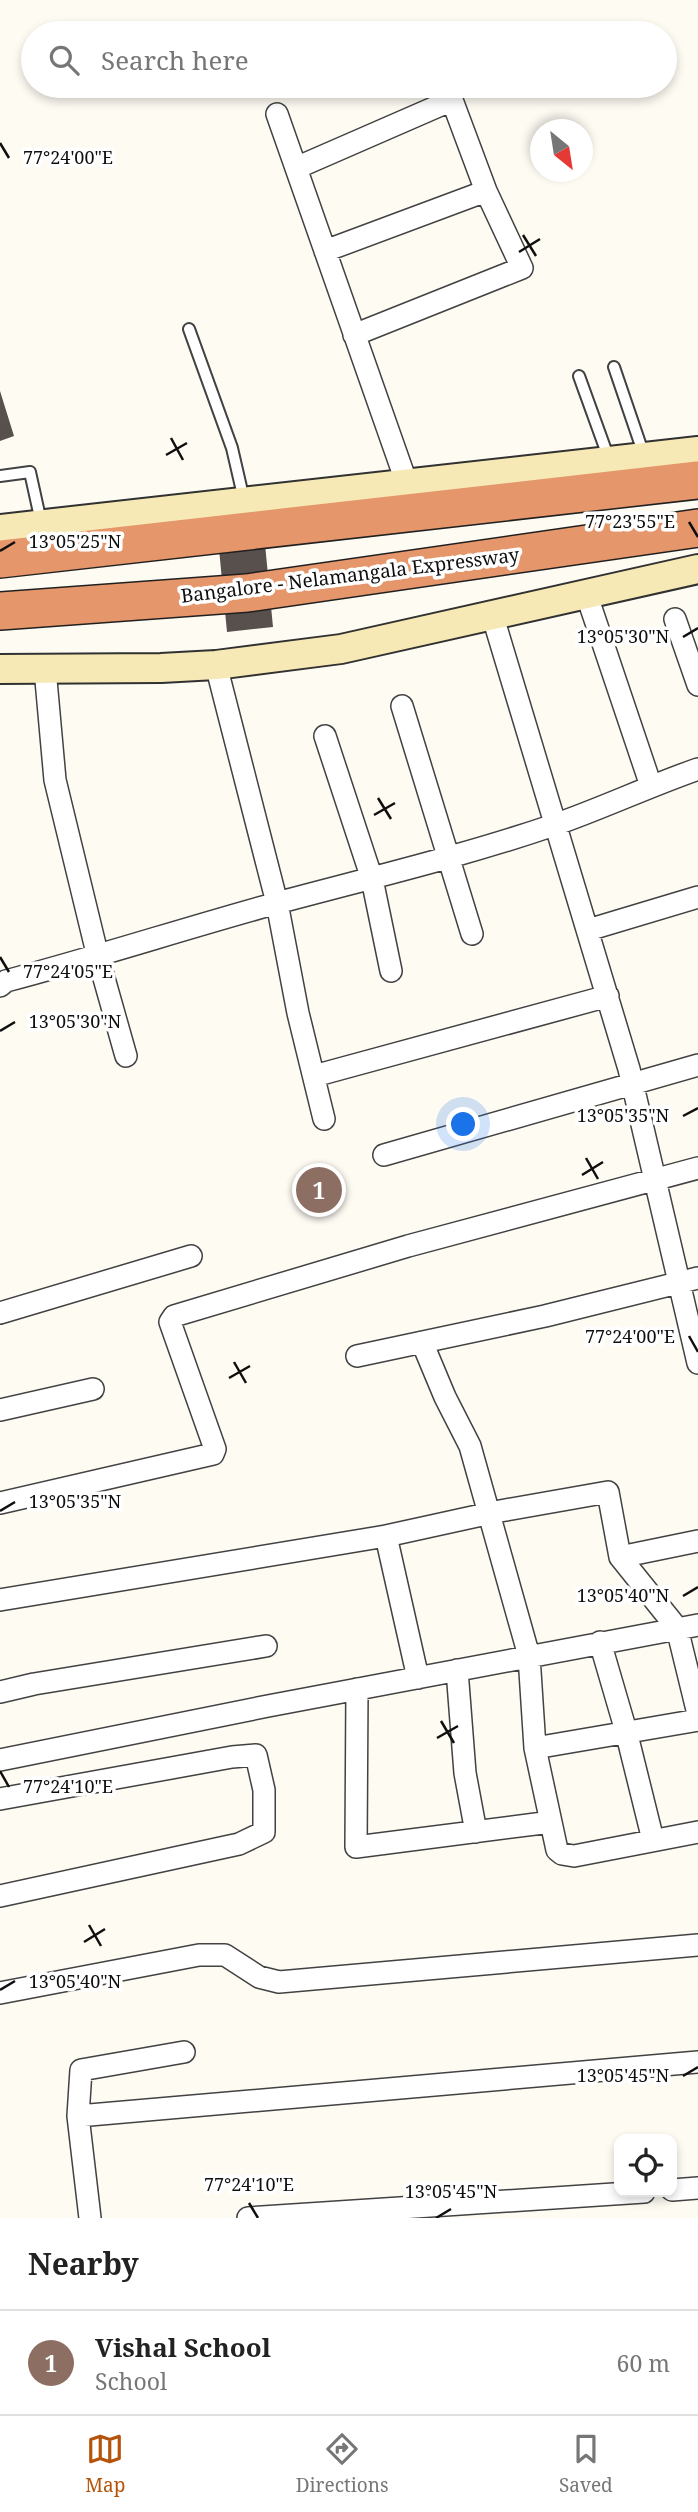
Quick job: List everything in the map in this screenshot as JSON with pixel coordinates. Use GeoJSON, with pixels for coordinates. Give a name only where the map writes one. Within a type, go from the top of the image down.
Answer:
{"type":"FeatureCollection","features":[{"type":"Feature","properties":{"kind":"highway"},"geometry":{"type":"LineString","coordinates":[[0,559],[698,480]]}},
{"type":"Feature","properties":{"kind":"highway","name":"Bangalore - Nelamangala Expressway"},"geometry":{"type":"LineString","coordinates":[[0,611],[247,593],[698,528]]}},
{"type":"Feature","properties":{"kind":"street"},"geometry":{"type":"LineString","coordinates":[[296,168],[452,100],[486,191],[522,268],[354,335]]}},
{"type":"Feature","properties":{"kind":"street"},"geometry":{"type":"LineString","coordinates":[[277,114],[407,484]]}},
{"type":"Feature","properties":{"kind":"street"},"geometry":{"type":"LineString","coordinates":[[325,251],[486,191]]}},
{"type":"Feature","properties":{"kind":"street"},"geometry":{"type":"LineString","coordinates":[[0,529],[698,452]]}},
{"type":"Feature","properties":{"kind":"street"},"geometry":{"type":"LineString","coordinates":[[0,669],[216,665],[341,649],[698,569]]}},
{"type":"Feature","properties":{"kind":"street"},"geometry":{"type":"LineString","coordinates":[[586,593],[651,786]]}},
{"type":"Feature","properties":{"kind":"street"},"geometry":{"type":"LineString","coordinates":[[492,614],[608,996],[656,1180],[689,1281],[698,1363]]}},
{"type":"Feature","properties":{"kind":"street"},"geometry":{"type":"LineString","coordinates":[[676,619],[698,685]]}},
{"type":"Feature","properties":{"kind":"street"},"geometry":{"type":"LineString","coordinates":[[216,665],[277,903],[298,1013],[324,1119]]}},
{"type":"Feature","properties":{"kind":"street"},"geometry":{"type":"LineString","coordinates":[[45,669],[55,780],[98,957],[126,1056]]}},
{"type":"Feature","properties":{"kind":"street"},"geometry":{"type":"LineString","coordinates":[[402,706],[472,934]]}},
{"type":"Feature","properties":{"kind":"street"},"geometry":{"type":"LineString","coordinates":[[325,736],[372,879],[391,971]]}},
{"type":"Feature","properties":{"kind":"street"},"geometry":{"type":"LineString","coordinates":[[0,986],[6,981],[98,957],[277,903],[450,858],[556,824],[698,769]]}},
{"type":"Feature","properties":{"kind":"street"},"geometry":{"type":"LineString","coordinates":[[588,930],[698,897]]}},
{"type":"Feature","properties":{"kind":"street"},"geometry":{"type":"LineString","coordinates":[[314,1076],[608,996]]}},
{"type":"Feature","properties":{"kind":"street"},"geometry":{"type":"LineString","coordinates":[[384,1154],[698,1065]]}},
{"type":"Feature","properties":{"kind":"street"},"geometry":{"type":"LineString","coordinates":[[0,1503],[213,1454],[215,1448],[170,1322],[174,1316],[408,1246],[698,1168]]}},
{"type":"Feature","properties":{"kind":"street"},"geometry":{"type":"LineString","coordinates":[[0,1312],[191,1256]]}},
{"type":"Feature","properties":{"kind":"street"},"geometry":{"type":"LineString","coordinates":[[357,1356],[545,1316],[689,1281]]}},
{"type":"Feature","properties":{"kind":"street"},"geometry":{"type":"LineString","coordinates":[[422,1342],[470,1446],[490,1513],[528,1656],[535,1748],[557,1850],[562,1854],[574,1856],[698,1832]]}},
{"type":"Feature","properties":{"kind":"street"},"geometry":{"type":"LineString","coordinates":[[0,1410],[93,1389]]}},
{"type":"Feature","properties":{"kind":"street"},"geometry":{"type":"LineString","coordinates":[[0,1600],[386,1536],[490,1513],[608,1492],[620,1557],[687,1626],[698,1714]]}},
{"type":"Feature","properties":{"kind":"street"},"geometry":{"type":"LineString","coordinates":[[386,1536],[418,1678]]}},
{"type":"Feature","properties":{"kind":"street"},"geometry":{"type":"LineString","coordinates":[[620,1557],[698,1541]]}},
{"type":"Feature","properties":{"kind":"street"},"geometry":{"type":"LineString","coordinates":[[0,1760],[687,1626]]}},
{"type":"Feature","properties":{"kind":"street"},"geometry":{"type":"LineString","coordinates":[[600,1642],[626,1731],[653,1840]]}},
{"type":"Feature","properties":{"kind":"street"},"geometry":{"type":"LineString","coordinates":[[0,1692],[266,1646]]}},
{"type":"Feature","properties":{"kind":"street"},"geometry":{"type":"LineString","coordinates":[[457,1670],[465,1773],[476,1832]]}},
{"type":"Feature","properties":{"kind":"street"},"geometry":{"type":"LineString","coordinates":[[357,1689],[356,1847],[551,1822]]}},
{"type":"Feature","properties":{"kind":"street"},"geometry":{"type":"LineString","coordinates":[[535,1748],[698,1720]]}},
{"type":"Feature","properties":{"kind":"street"},"geometry":{"type":"LineString","coordinates":[[0,1799],[256,1755],[264,1790],[264,1832],[239,1844],[0,1896]]}},
{"type":"Feature","properties":{"kind":"street"},"geometry":{"type":"LineString","coordinates":[[0,1993],[199,1955],[225,1955],[259,1976],[279,1982],[698,1945]]}},
{"type":"Feature","properties":{"kind":"street"},"geometry":{"type":"LineString","coordinates":[[90,2218],[78,2116],[81,2070],[184,2052]]}},
{"type":"Feature","properties":{"kind":"street"},"geometry":{"type":"LineString","coordinates":[[78,2116],[698,2062]]}},
{"type":"Feature","properties":{"kind":"street"},"geometry":{"type":"LineString","coordinates":[[677,2190],[698,2188]]}},
{"type":"Feature","properties":{"kind":"street"},"geometry":{"type":"LineString","coordinates":[[248,2218],[614,2194]]}},
{"type":"Feature","properties":{"kind":"lane"},"geometry":{"type":"LineString","coordinates":[[189,329],[232,448],[244,502]]}},
{"type":"Feature","properties":{"kind":"lane"},"geometry":{"type":"LineString","coordinates":[[614,367],[645,458]]}},
{"type":"Feature","properties":{"kind":"lane"},"geometry":{"type":"LineString","coordinates":[[579,376],[610,461]]}},
{"type":"Feature","properties":{"kind":"lane"},"geometry":{"type":"LineString","coordinates":[[0,476],[30,471],[42,524]]}},
{"type":"Feature","properties":{"kind":"building"},"geometry":{"type":"Polygon","coordinates":[[[0,391],[14,436],[0,441],[0,391]]]}},
{"type":"Feature","properties":{"kind":"building"},"geometry":{"type":"Polygon","coordinates":[[[265,544],[273,627],[227,632],[219,549],[265,544]]]}},
{"type":"Feature","properties":{"kind":"place","name":"Vishal School"},"geometry":{"type":"Point","coordinates":[319,1190]}}]}
